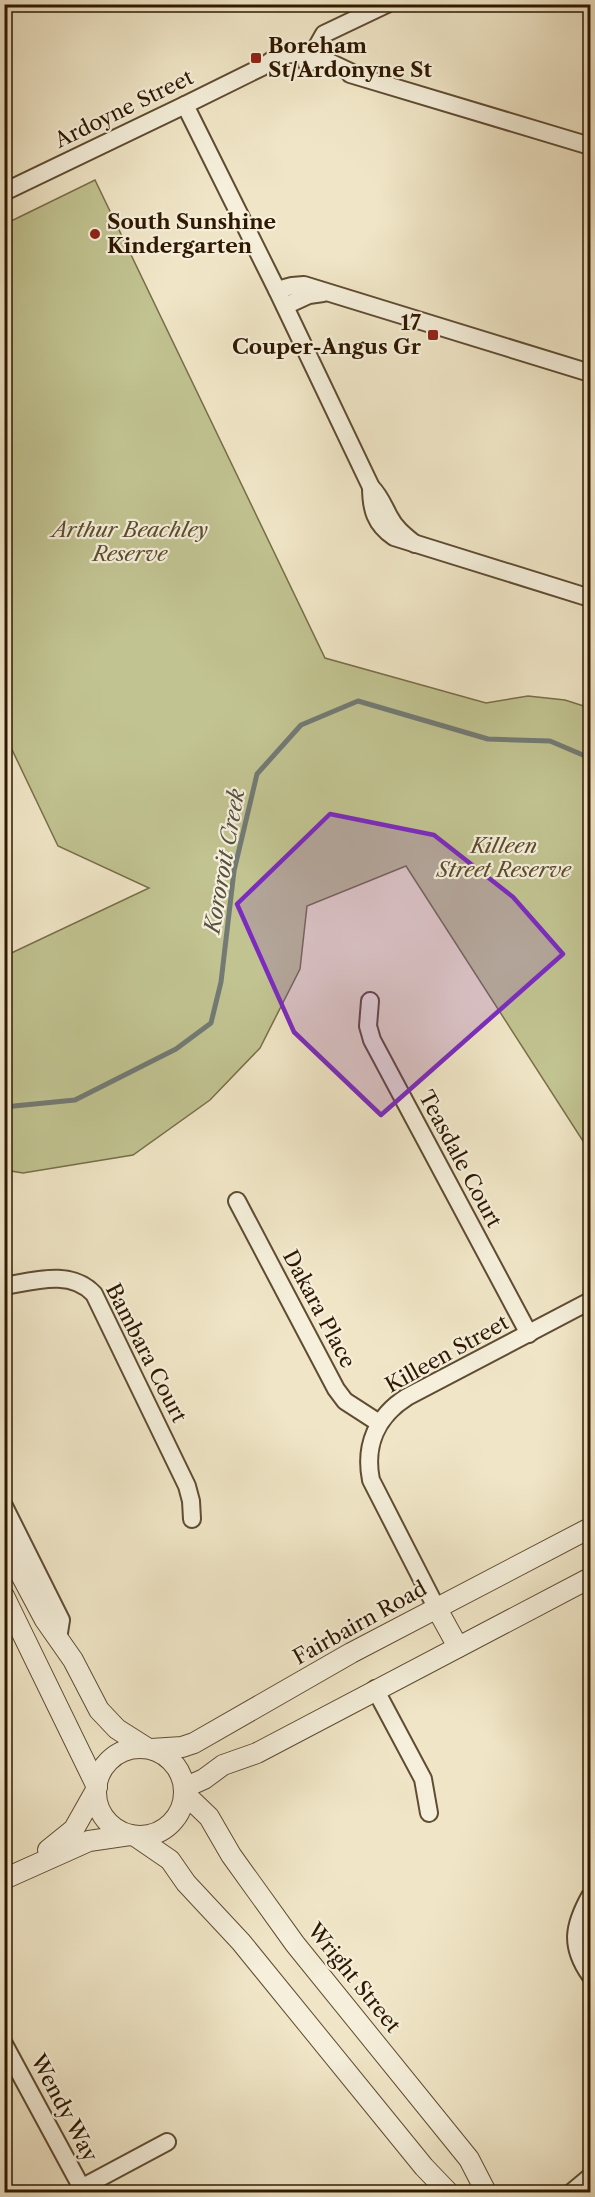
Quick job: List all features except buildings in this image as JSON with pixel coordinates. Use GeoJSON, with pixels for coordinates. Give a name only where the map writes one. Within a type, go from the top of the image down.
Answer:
{"type":"FeatureCollection","features":[{"type":"Feature","properties":{"kind":"street"},"geometry":{"type":"LineString","coordinates":[[317,63],[346,25],[387,4]]}},
{"type":"Feature","properties":{"kind":"street","name":"Ardoyne Street"},"geometry":{"type":"LineString","coordinates":[[4,192],[262,67],[317,63],[591,146]]}},
{"type":"Feature","properties":{"kind":"street"},"geometry":{"type":"LineString","coordinates":[[185,105],[285,306],[371,487],[381,497],[398,531],[415,544],[591,598]]}},
{"type":"Feature","properties":{"kind":"street"},"geometry":{"type":"LineString","coordinates":[[277,290],[304,285],[591,373]]}},
{"type":"Feature","properties":{"kind":"street"},"geometry":{"type":"LineString","coordinates":[[285,306],[309,295],[330,293]]}},
{"type":"Feature","properties":{"kind":"street","name":"Teasdale Court"},"geometry":{"type":"LineString","coordinates":[[370,1001],[368,1026],[372,1041],[529,1334]]}},
{"type":"Feature","properties":{"kind":"street","name":"Dakara Place"},"geometry":{"type":"LineString","coordinates":[[237,1201],[336,1389],[353,1407],[379,1423]]}},
{"type":"Feature","properties":{"kind":"street","name":"Bambara Court"},"geometry":{"type":"LineString","coordinates":[[4,1286],[55,1278],[81,1282],[94,1294],[187,1486],[192,1519]]}},
{"type":"Feature","properties":{"kind":"street","name":"Killeen Street"},"geometry":{"type":"LineString","coordinates":[[436,1607],[371,1480],[368,1462],[374,1431],[391,1409],[407,1397],[591,1301]]}},
{"type":"Feature","properties":{"kind":"street"},"geometry":{"type":"LineString","coordinates":[[4,1506],[61,1620],[58,1639]]}},
{"type":"Feature","properties":{"kind":"street","name":"Fairbairn Road"},"geometry":{"type":"LineString","coordinates":[[149,1749],[182,1747],[194,1743],[436,1607],[591,1528]]}},
{"type":"Feature","properties":{"kind":"street"},"geometry":{"type":"LineString","coordinates":[[4,1543],[40,1612],[73,1660],[95,1704],[117,1729],[172,1761],[179,1771],[184,1791],[180,1811],[169,1826],[153,1834],[96,1839],[9,1876]]}},
{"type":"Feature","properties":{"kind":"street"},"geometry":{"type":"LineString","coordinates":[[184,1791],[219,1767],[257,1753],[375,1689],[591,1578]]}},
{"type":"Feature","properties":{"kind":"street"},"geometry":{"type":"LineString","coordinates":[[4,1596],[97,1788],[98,1805],[105,1818],[116,1829],[133,1835],[170,1860],[186,1883],[241,1942],[424,2167],[448,2193]]}},
{"type":"Feature","properties":{"kind":"street"},"geometry":{"type":"LineString","coordinates":[[436,1607],[458,1647]]}},
{"type":"Feature","properties":{"kind":"street"},"geometry":{"type":"LineString","coordinates":[[375,1689],[423,1779],[429,1813]]}},
{"type":"Feature","properties":{"kind":"street"},"geometry":{"type":"LineString","coordinates":[[9,1876],[74,1829],[97,1788],[103,1769],[117,1755],[134,1748],[149,1749]]}},
{"type":"Feature","properties":{"kind":"street","name":"Wright Street"},"geometry":{"type":"LineString","coordinates":[[184,1791],[209,1817],[231,1855],[300,1950],[469,2159],[486,2193]]}},
{"type":"Feature","properties":{"kind":"street"},"geometry":{"type":"LineString","coordinates":[[591,1896],[575,1929],[577,1945],[585,1967],[591,1975]]}},
{"type":"Feature","properties":{"kind":"street","name":"Wendy Way"},"geometry":{"type":"LineString","coordinates":[[4,2044],[83,2191]]}},
{"type":"Feature","properties":{"kind":"street"},"geometry":{"type":"LineString","coordinates":[[83,2191],[167,2142]]}},
{"type":"Feature","properties":{"kind":"street"},"geometry":{"type":"LineString","coordinates":[[572,2193],[591,2177]]}},
{"type":"Feature","properties":{"kind":"highlighted area"},"geometry":{"type":"Polygon","coordinates":[[[330,814],[434,835],[513,897],[563,954],[381,1115],[294,1032],[237,904],[330,814]]]}},
{"type":"Feature","properties":{"kind":"green space"},"geometry":{"type":"Polygon","coordinates":[[[95,180],[325,658],[486,703],[528,696],[565,700],[590,708],[590,1152],[406,866],[307,906],[300,969],[260,1048],[210,1100],[133,1155],[23,1173],[5,1170],[5,956],[149,888],[58,846],[5,735],[5,224],[95,180]]]}},
{"type":"Feature","properties":{"kind":"waterway","name":"Kororoit Creek"},"geometry":{"type":"LineString","coordinates":[[4,1107],[75,1100],[176,1049],[211,1023],[221,982],[234,871],[257,774],[301,725],[358,701],[488,739],[550,741],[590,758]]}},
{"type":"Feature","properties":{"kind":"place","name":"Boreham St/Ardonyne St"},"geometry":{"type":"Point","coordinates":[256,58]}},
{"type":"Feature","properties":{"kind":"place","name":"South Sunshine Kindergarten"},"geometry":{"type":"Point","coordinates":[95,234]}},
{"type":"Feature","properties":{"kind":"place","name":"17 Couper-Angus Gr"},"geometry":{"type":"Point","coordinates":[433,335]}},
{"type":"Feature","properties":{"kind":"park label","name":"Arthur Beachley Reserve"},"geometry":{"type":"Point","coordinates":[130,542]}},
{"type":"Feature","properties":{"kind":"park label","name":"Killeen Street Reserve"},"geometry":{"type":"Point","coordinates":[504,858]}}]}
